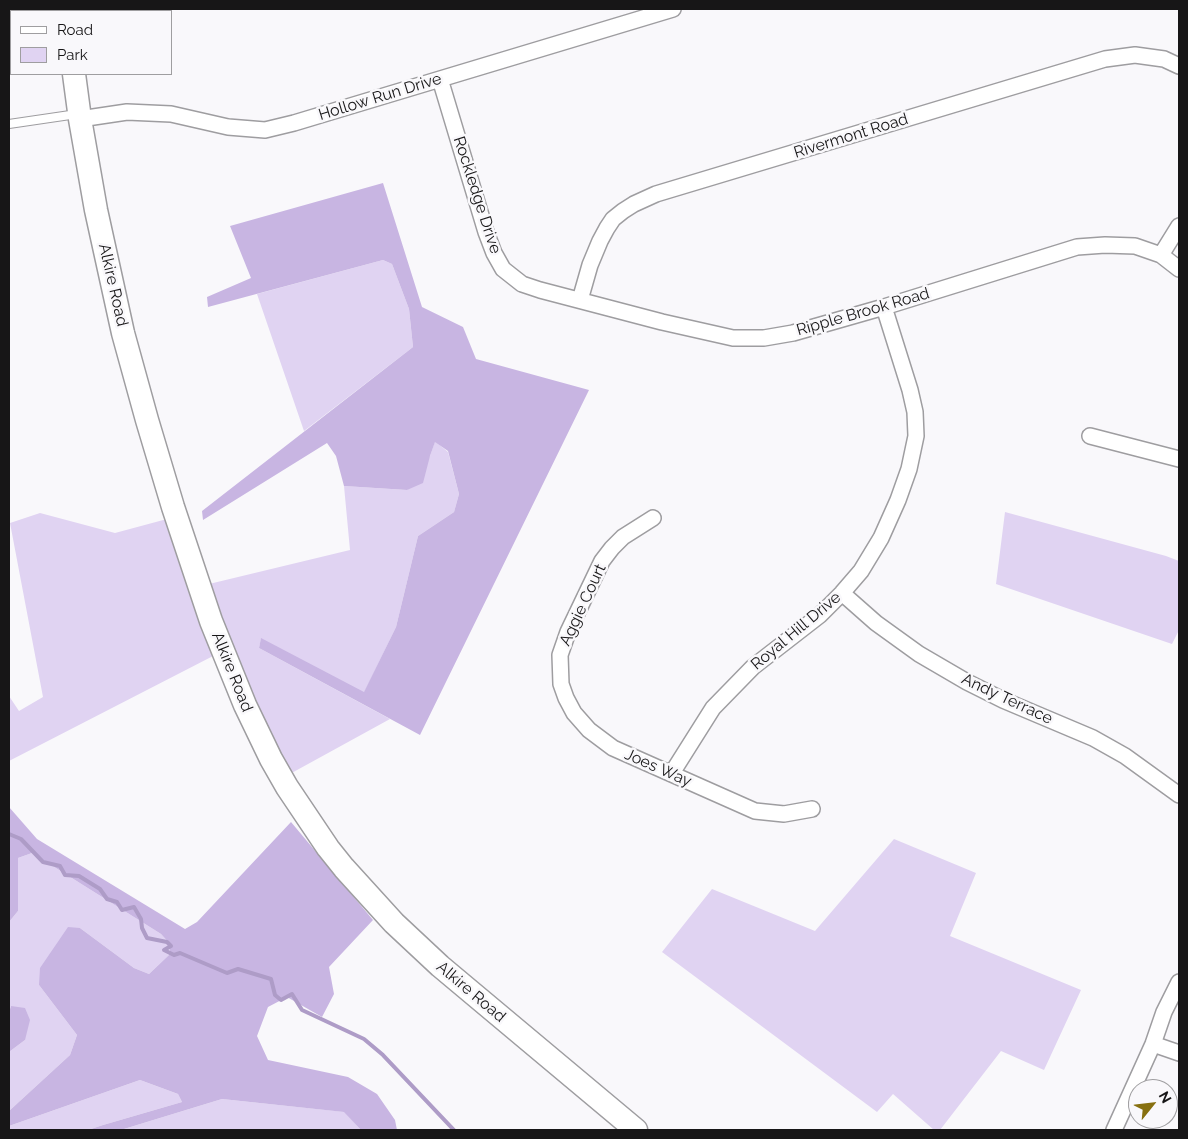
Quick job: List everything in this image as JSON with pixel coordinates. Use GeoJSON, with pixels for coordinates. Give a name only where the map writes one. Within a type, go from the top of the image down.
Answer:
{"type":"FeatureCollection","features":[{"type":"Feature","properties":{"kind":"main road","name":"Alkire Road"},"geometry":{"type":"LineString","coordinates":[[74,75],[96,210],[109,272],[125,341],[147,420],[173,507],[211,621],[245,705],[271,759],[287,787],[328,848],[394,923],[440,966],[636,1130]]}},
{"type":"Feature","properties":{"kind":"street","name":"Hollow Run Drive"},"geometry":{"type":"LineString","coordinates":[[80,116],[127,112],[171,114],[228,127],[265,130],[440,79],[640,14],[673,9]]}},
{"type":"Feature","properties":{"kind":"street","name":"Rivermont Road"},"geometry":{"type":"LineString","coordinates":[[580,300],[590,265],[607,228],[623,211],[656,194],[1105,59],[1135,55],[1164,59],[1179,66]]}},
{"type":"Feature","properties":{"kind":"street","name":"Rockledge Drive"},"geometry":{"type":"LineString","coordinates":[[440,79],[494,253],[507,273],[522,284],[540,290]]}},
{"type":"Feature","properties":{"kind":"street"},"geometry":{"type":"LineString","coordinates":[[1161,256],[1179,226]]}},
{"type":"Feature","properties":{"kind":"street","name":"Ripple Brook Road"},"geometry":{"type":"LineString","coordinates":[[540,290],[662,322],[733,338],[764,338],[884,307],[1077,248],[1105,245],[1135,246],[1161,256],[1179,269]]}},
{"type":"Feature","properties":{"kind":"street","name":"Royal Hill Drive"},"geometry":{"type":"LineString","coordinates":[[672,773],[713,708],[753,666],[820,615],[842,593],[860,571],[882,538],[909,469],[916,436],[915,412],[910,390],[884,307]]}},
{"type":"Feature","properties":{"kind":"street"},"geometry":{"type":"LineString","coordinates":[[1090,436],[1179,459]]}},
{"type":"Feature","properties":{"kind":"street","name":"Aggie Court"},"geometry":{"type":"LineString","coordinates":[[560,655],[568,632],[602,561],[623,537],[653,518]]}},
{"type":"Feature","properties":{"kind":"street","name":"Andy Terrace"},"geometry":{"type":"LineString","coordinates":[[842,593],[876,623],[918,654],[1002,700],[1093,738],[1125,756],[1179,795]]}},
{"type":"Feature","properties":{"kind":"street","name":"Joes Way"},"geometry":{"type":"LineString","coordinates":[[560,655],[561,684],[574,713],[589,730],[613,748],[755,810],[784,814],[812,809]]}},
{"type":"Feature","properties":{"kind":"street"},"geometry":{"type":"LineString","coordinates":[[1114,1130],[1153,1044],[1164,1012],[1179,982]]}},
{"type":"Feature","properties":{"kind":"street"},"geometry":{"type":"LineString","coordinates":[[1153,1044],[1179,1053]]}},
{"type":"Feature","properties":{"kind":"lane"},"geometry":{"type":"LineString","coordinates":[[9,124],[80,116]]}},
{"type":"Feature","properties":{"kind":"green space"},"geometry":{"type":"Polygon","coordinates":[[[383,260],[392,264],[409,309],[413,347],[304,431],[257,294],[383,260]]]}},
{"type":"Feature","properties":{"kind":"green space"},"geometry":{"type":"Polygon","coordinates":[[[435,441],[448,452],[459,494],[454,512],[418,536],[396,627],[364,693],[261,639],[259,648],[390,719],[288,775],[245,689],[209,584],[350,550],[344,486],[407,490],[430,456],[435,441]]]}},
{"type":"Feature","properties":{"kind":"green space"},"geometry":{"type":"Polygon","coordinates":[[[1005,512],[1179,561],[1179,630],[1172,644],[996,584],[1005,512]]]}},
{"type":"Feature","properties":{"kind":"green space"},"geometry":{"type":"Polygon","coordinates":[[[40,513],[115,533],[167,519],[215,655],[9,761],[9,696],[19,711],[43,697],[10,523],[40,513]]]}},
{"type":"Feature","properties":{"kind":"green space"},"geometry":{"type":"Polygon","coordinates":[[[894,839],[976,873],[950,936],[1081,990],[1044,1070],[1001,1051],[940,1130],[934,1130],[893,1094],[877,1112],[662,952],[712,889],[815,931],[894,839]]]}},
{"type":"Feature","properties":{"kind":"green space"},"geometry":{"type":"Polygon","coordinates":[[[32,853],[161,934],[170,944],[170,954],[149,974],[134,968],[80,928],[39,985],[77,1035],[70,1055],[9,1111],[9,1052],[25,1040],[11,1006],[9,1012],[9,922],[18,911],[18,858],[32,853]]]}},
{"type":"Feature","properties":{"kind":"green space"},"geometry":{"type":"Polygon","coordinates":[[[140,1080],[178,1094],[182,1102],[88,1130],[9,1130],[9,1126],[140,1080]]]}},
{"type":"Feature","properties":{"kind":"green space"},"geometry":{"type":"Polygon","coordinates":[[[222,1099],[345,1112],[361,1130],[124,1130],[222,1099]]]}},
{"type":"Feature","properties":{"kind":"shaded area"},"geometry":{"type":"Polygon","coordinates":[[[383,183],[422,307],[463,327],[476,359],[589,390],[420,735],[259,648],[261,638],[364,692],[396,627],[418,536],[454,512],[459,494],[448,451],[435,442],[423,483],[407,490],[344,486],[336,456],[327,443],[203,520],[202,511],[413,347],[409,309],[392,264],[383,260],[208,307],[207,297],[251,278],[230,226],[383,183]]]}},
{"type":"Feature","properties":{"kind":"shaded area"},"geometry":{"type":"Polygon","coordinates":[[[9,807],[37,839],[185,929],[197,922],[291,822],[373,920],[329,967],[334,994],[322,1017],[287,997],[268,1007],[257,1036],[268,1060],[348,1077],[377,1094],[395,1120],[397,1130],[361,1130],[344,1112],[222,1099],[124,1130],[88,1130],[182,1102],[178,1094],[140,1080],[9,1126],[9,1111],[70,1055],[77,1035],[39,985],[40,968],[68,927],[80,928],[134,968],[149,974],[170,954],[170,944],[161,934],[32,853],[18,858],[18,911],[9,922],[9,807]]]}},
{"type":"Feature","properties":{"kind":"shaded area"},"geometry":{"type":"Polygon","coordinates":[[[11,1006],[25,1008],[30,1020],[25,1040],[9,1052],[9,1012],[11,1006]]]}},
{"type":"Feature","properties":{"kind":"waterway"},"geometry":{"type":"LineString","coordinates":[[9,834],[21,839],[43,862],[60,866],[65,875],[79,876],[100,889],[107,899],[117,902],[122,910],[134,907],[141,919],[142,928],[147,938],[167,942],[171,946],[164,950],[174,955],[180,953],[227,973],[238,969],[271,979],[275,995],[281,1000],[292,994],[302,1010],[364,1039],[383,1055],[454,1130]]}}]}
